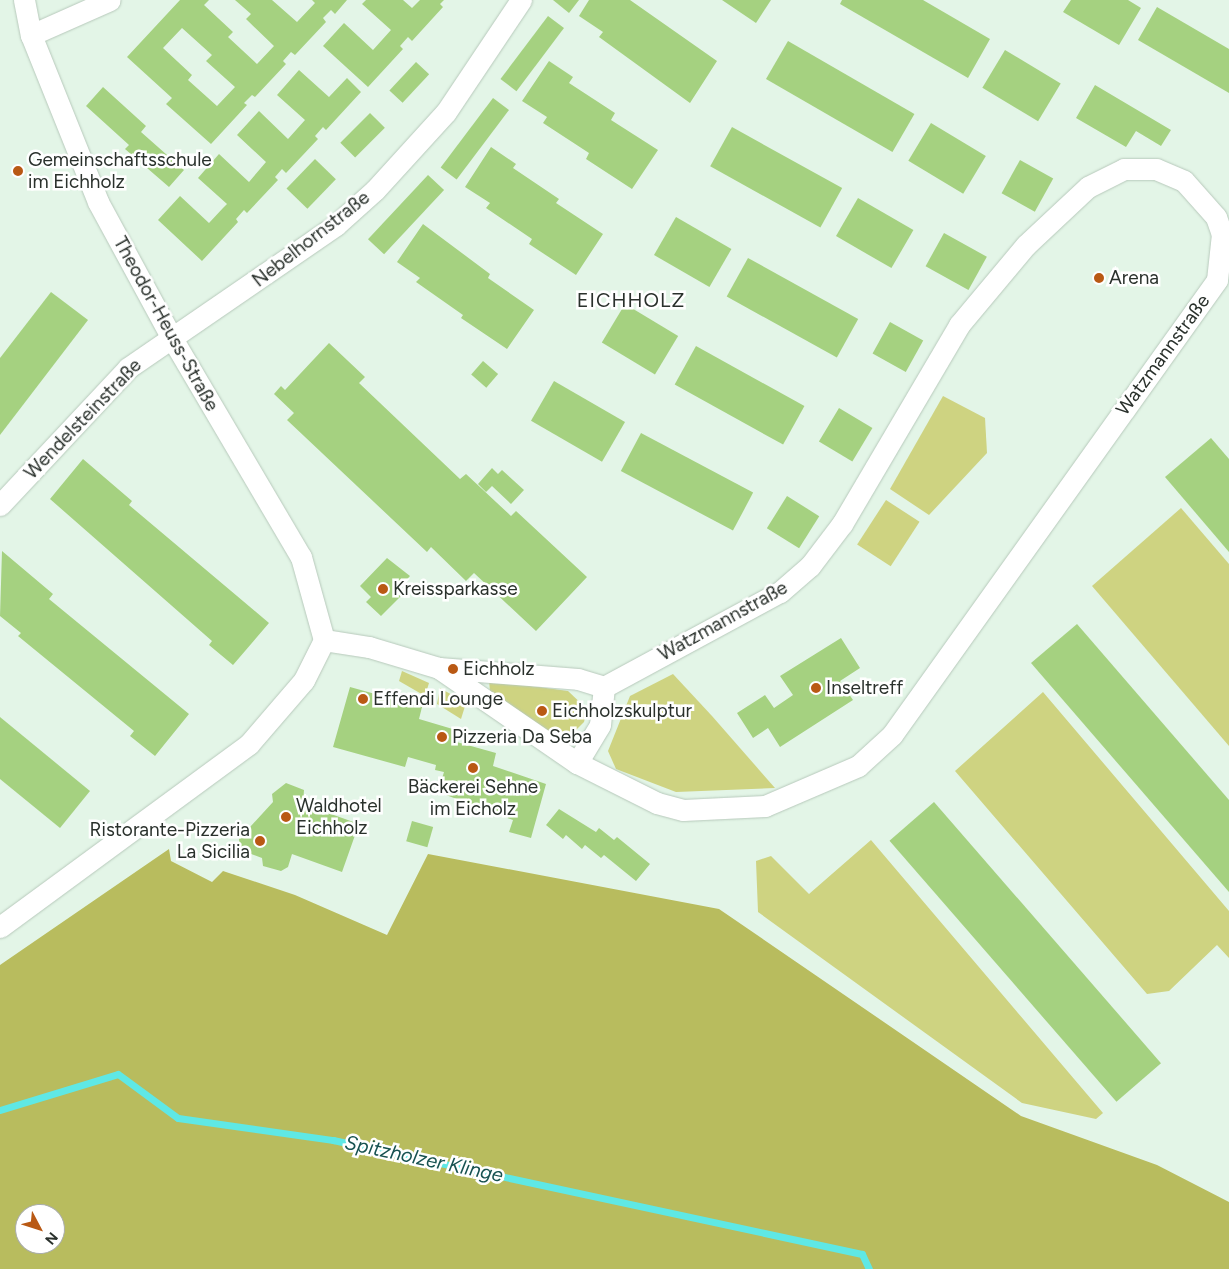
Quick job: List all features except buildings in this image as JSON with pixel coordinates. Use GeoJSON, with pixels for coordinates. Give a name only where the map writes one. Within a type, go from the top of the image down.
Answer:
{"type":"FeatureCollection","features":[{"type":"Feature","properties":{"kind":"street","name":"Theodor-Heuss-Straße"},"geometry":{"type":"LineString","coordinates":[[24,0],[31,35],[98,202],[173,340],[300,558],[324,640]]}},
{"type":"Feature","properties":{"kind":"street"},"geometry":{"type":"LineString","coordinates":[[31,35],[110,0]]}},
{"type":"Feature","properties":{"kind":"street","name":"Nebelhornstraße"},"geometry":{"type":"LineString","coordinates":[[173,340],[336,225],[375,190],[446,112],[521,0]]}},
{"type":"Feature","properties":{"kind":"street","name":"Watzmannstraße"},"geometry":{"type":"LineString","coordinates":[[324,640],[370,647],[439,668],[578,679],[604,687],[780,592],[810,566],[842,524],[959,325],[1026,245],[1088,187],[1110,174],[1140,167],[1169,172],[1203,199],[1222,234],[1217,280],[892,735],[858,766],[765,806],[710,811],[658,803],[577,763],[439,668]]}},
{"type":"Feature","properties":{"kind":"street","name":"Wendelsteinstraße"},"geometry":{"type":"LineString","coordinates":[[0,505],[128,368],[173,340]]}},
{"type":"Feature","properties":{"kind":"street"},"geometry":{"type":"LineString","coordinates":[[0,927],[250,744],[304,680],[324,640]]}},
{"type":"Feature","properties":{"kind":"street"},"geometry":{"type":"LineString","coordinates":[[577,763],[600,725],[604,687]]}},
{"type":"Feature","properties":{"kind":"green space"},"geometry":{"type":"Polygon","coordinates":[[[943,396],[985,418],[987,453],[929,515],[890,489],[943,396]]]}},
{"type":"Feature","properties":{"kind":"green space"},"geometry":{"type":"Polygon","coordinates":[[[886,500],[920,522],[891,566],[857,544],[886,500]]]}},
{"type":"Feature","properties":{"kind":"green space"},"geometry":{"type":"Polygon","coordinates":[[[1181,508],[1229,564],[1229,746],[1092,586],[1181,508]]]}},
{"type":"Feature","properties":{"kind":"green space"},"geometry":{"type":"Polygon","coordinates":[[[402,671],[429,683],[425,696],[399,681],[402,671]]]}},
{"type":"Feature","properties":{"kind":"green space"},"geometry":{"type":"Polygon","coordinates":[[[673,674],[775,788],[676,792],[616,769],[608,751],[630,696],[673,674]]]}},
{"type":"Feature","properties":{"kind":"green space"},"geometry":{"type":"Polygon","coordinates":[[[489,680],[568,691],[587,709],[584,722],[570,736],[552,738],[490,692],[489,680]]]}},
{"type":"Feature","properties":{"kind":"green space"},"geometry":{"type":"Polygon","coordinates":[[[440,688],[466,703],[461,719],[437,704],[440,688]]]}},
{"type":"Feature","properties":{"kind":"green space"},"geometry":{"type":"Polygon","coordinates":[[[1043,692],[1229,911],[1229,958],[1217,945],[1169,991],[1147,994],[955,771],[1043,692]]]}},
{"type":"Feature","properties":{"kind":"green space"},"geometry":{"type":"Polygon","coordinates":[[[871,840],[1103,1113],[1096,1119],[1022,1103],[758,912],[756,861],[771,856],[809,894],[871,840]]]}},
{"type":"Feature","properties":{"kind":"green space"},"geometry":{"type":"Polygon","coordinates":[[[169,849],[171,861],[212,882],[223,871],[295,895],[387,935],[428,854],[719,909],[1021,1116],[1157,1165],[1229,1202],[1229,1269],[0,1269],[0,965],[169,849]]]}},
{"type":"Feature","properties":{"kind":"waterway","name":"Spitzholzer Klinge"},"geometry":{"type":"LineString","coordinates":[[0,1110],[118,1074],[178,1118],[333,1140],[862,1254],[869,1269]]}},
{"type":"Feature","properties":{"kind":"place","name":"Gemeinschaftsschule im Eichholz"},"geometry":{"type":"Point","coordinates":[18,171]}},
{"type":"Feature","properties":{"kind":"place","name":"Arena"},"geometry":{"type":"Point","coordinates":[1099,278]}},
{"type":"Feature","properties":{"kind":"place","name":"Kreissparkasse"},"geometry":{"type":"Point","coordinates":[383,589]}},
{"type":"Feature","properties":{"kind":"place","name":"Eichholz"},"geometry":{"type":"Point","coordinates":[453,669]}},
{"type":"Feature","properties":{"kind":"place","name":"Inseltreff"},"geometry":{"type":"Point","coordinates":[816,688]}},
{"type":"Feature","properties":{"kind":"place","name":"Effendi Lounge"},"geometry":{"type":"Point","coordinates":[363,699]}},
{"type":"Feature","properties":{"kind":"place","name":"Eichholzskulptur"},"geometry":{"type":"Point","coordinates":[542,711]}},
{"type":"Feature","properties":{"kind":"place","name":"Pizzeria Da Seba"},"geometry":{"type":"Point","coordinates":[442,737]}},
{"type":"Feature","properties":{"kind":"place","name":"Bäckerei Sehne im Eicholz"},"geometry":{"type":"Point","coordinates":[473,768]}},
{"type":"Feature","properties":{"kind":"place","name":"Waldhotel Eichholz"},"geometry":{"type":"Point","coordinates":[286,817]}},
{"type":"Feature","properties":{"kind":"place","name":"Ristorante-Pizzeria La Sicilia"},"geometry":{"type":"Point","coordinates":[260,841]}},
{"type":"Feature","properties":{"kind":"district","name":"EICHHOLZ"},"geometry":{"type":"Point","coordinates":[631,300]}}]}
